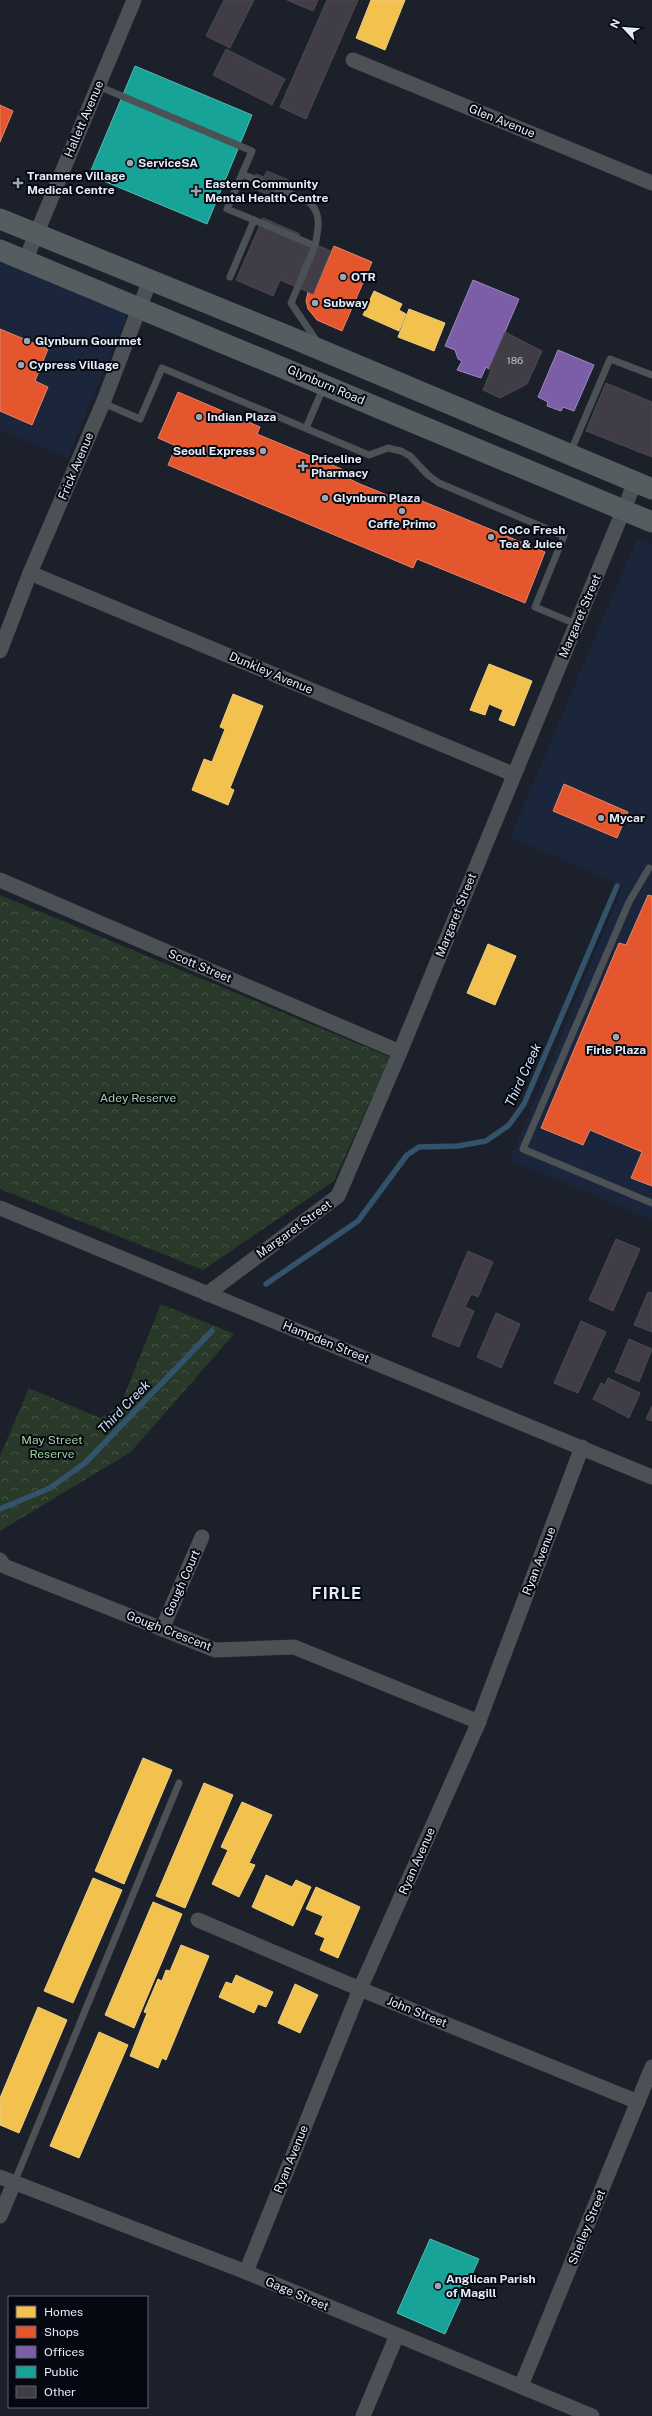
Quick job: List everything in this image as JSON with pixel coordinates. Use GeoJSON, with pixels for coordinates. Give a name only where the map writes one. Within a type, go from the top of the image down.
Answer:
{"type":"FeatureCollection","features":[{"type":"Feature","properties":{"kind":"main road"},"geometry":{"type":"LineString","coordinates":[[0,219],[217,307],[643,486]]}},
{"type":"Feature","properties":{"kind":"main road","name":"Glynburn Road"},"geometry":{"type":"LineString","coordinates":[[0,250],[652,522]]}},
{"type":"Feature","properties":{"kind":"main road"},"geometry":{"type":"LineString","coordinates":[[217,307],[225,327],[271,362]]}},
{"type":"Feature","properties":{"kind":"street","name":"Hallett Avenue"},"geometry":{"type":"LineString","coordinates":[[25,261],[134,0]]}},
{"type":"Feature","properties":{"kind":"street","name":"Glen Avenue"},"geometry":{"type":"LineString","coordinates":[[353,60],[652,183]]}},
{"type":"Feature","properties":{"kind":"street","name":"Frick Avenue"},"geometry":{"type":"LineString","coordinates":[[0,652],[30,573],[103,403],[150,280]]}},
{"type":"Feature","properties":{"kind":"street","name":"Margaret Street"},"geometry":{"type":"LineString","coordinates":[[207,1294],[338,1196],[400,1052],[513,774],[624,510],[643,486]]}},
{"type":"Feature","properties":{"kind":"street","name":"Dunkley Avenue"},"geometry":{"type":"LineString","coordinates":[[30,573],[513,774]]}},
{"type":"Feature","properties":{"kind":"street","name":"Scott Street"},"geometry":{"type":"LineString","coordinates":[[0,880],[400,1052]]}},
{"type":"Feature","properties":{"kind":"street","name":"Hampden Street"},"geometry":{"type":"LineString","coordinates":[[0,1208],[652,1477]]}},
{"type":"Feature","properties":{"kind":"street","name":"Ryan Avenue"},"geometry":{"type":"LineString","coordinates":[[246,2272],[360,1989],[479,1722],[582,1447]]}},
{"type":"Feature","properties":{"kind":"street","name":"Gough Court"},"geometry":{"type":"LineString","coordinates":[[162,1629],[202,1537]]}},
{"type":"Feature","properties":{"kind":"street","name":"Gough Crescent"},"geometry":{"type":"LineString","coordinates":[[0,1560],[4,1566],[215,1650],[294,1647],[479,1722]]}},
{"type":"Feature","properties":{"kind":"street","name":"John Street"},"geometry":{"type":"LineString","coordinates":[[198,1920],[360,1989],[638,2102]]}},
{"type":"Feature","properties":{"kind":"street","name":"Shelley Street"},"geometry":{"type":"LineString","coordinates":[[521,2386],[652,2066]]}},
{"type":"Feature","properties":{"kind":"street","name":"Gage Street"},"geometry":{"type":"LineString","coordinates":[[0,2176],[14,2183],[246,2272],[592,2416]]}},
{"type":"Feature","properties":{"kind":"street"},"geometry":{"type":"LineString","coordinates":[[0,2216],[14,2183]]}},
{"type":"Feature","properties":{"kind":"street"},"geometry":{"type":"LineString","coordinates":[[362,2416],[397,2335]]}},
{"type":"Feature","properties":{"kind":"lane"},"geometry":{"type":"LineString","coordinates":[[98,86],[252,151],[227,209],[315,246]]}},
{"type":"Feature","properties":{"kind":"lane"},"geometry":{"type":"LineString","coordinates":[[242,174],[308,201],[315,207],[319,219],[315,246],[291,303],[324,352]]}},
{"type":"Feature","properties":{"kind":"lane"},"geometry":{"type":"LineString","coordinates":[[230,277],[254,220]]}},
{"type":"Feature","properties":{"kind":"lane"},"geometry":{"type":"LineString","coordinates":[[569,455],[610,359],[652,375]]}},
{"type":"Feature","properties":{"kind":"lane"},"geometry":{"type":"LineString","coordinates":[[103,403],[140,419],[162,368],[369,455],[388,448],[401,451],[410,456],[428,475],[439,483],[564,536],[535,607],[576,624]]}},
{"type":"Feature","properties":{"kind":"lane"},"geometry":{"type":"LineString","coordinates":[[306,428],[324,384]]}},
{"type":"Feature","properties":{"kind":"lane"},"geometry":{"type":"LineString","coordinates":[[649,868],[629,902],[523,1149],[652,1203]]}},
{"type":"Feature","properties":{"kind":"lane"},"geometry":{"type":"LineString","coordinates":[[14,2183],[179,1783]]}},
{"type":"Feature","properties":{"kind":"shaded area"},"geometry":{"type":"Polygon","coordinates":[[[0,258],[129,311],[67,458],[0,430],[0,258]]]}},
{"type":"Feature","properties":{"kind":"shaded area","name":"Firle Plaza"},"geometry":{"type":"Polygon","coordinates":[[[637,539],[652,545],[652,1220],[510,1160],[623,886],[510,837],[637,539]]]}},
{"type":"Feature","properties":{"kind":"green space","name":"Adey Reserve"},"geometry":{"type":"Polygon","coordinates":[[[0,895],[390,1057],[334,1181],[203,1270],[0,1189],[0,895]]]}},
{"type":"Feature","properties":{"kind":"green space","name":"May Street Reserve"},"geometry":{"type":"Polygon","coordinates":[[[161,1304],[234,1334],[131,1452],[0,1531],[0,1456],[29,1388],[100,1418],[120,1406],[161,1304]]]}},
{"type":"Feature","properties":{"kind":"building: Homes"},"geometry":{"type":"Polygon","coordinates":[[[371,0],[405,0],[385,50],[356,38],[371,0]]]}},
{"type":"Feature","properties":{"kind":"building: Homes"},"geometry":{"type":"Polygon","coordinates":[[[374,291],[402,304],[399,310],[406,314],[399,331],[363,315],[374,291]]]}},
{"type":"Feature","properties":{"kind":"building: Homes"},"geometry":{"type":"Polygon","coordinates":[[[409,309],[445,323],[434,351],[398,337],[409,309]]]}},
{"type":"Feature","properties":{"kind":"building: Homes"},"geometry":{"type":"Polygon","coordinates":[[[489,664],[532,681],[514,726],[499,720],[503,710],[489,704],[485,715],[470,710],[489,664]]]}},
{"type":"Feature","properties":{"kind":"building: Homes"},"geometry":{"type":"Polygon","coordinates":[[[233,694],[263,706],[230,788],[234,790],[228,805],[192,790],[204,759],[212,762],[225,729],[220,727],[233,694]]]}},
{"type":"Feature","properties":{"kind":"building: Homes"},"geometry":{"type":"Polygon","coordinates":[[[488,944],[516,956],[495,1005],[467,993],[488,944]]]}},
{"type":"Feature","properties":{"kind":"building: Homes"},"geometry":{"type":"Polygon","coordinates":[[[143,1758],[172,1770],[124,1884],[95,1871],[143,1758]]]}},
{"type":"Feature","properties":{"kind":"building: Homes"},"geometry":{"type":"Polygon","coordinates":[[[204,1783],[233,1795],[185,1908],[156,1896],[204,1783]]]}},
{"type":"Feature","properties":{"kind":"building: Homes"},"geometry":{"type":"Polygon","coordinates":[[[242,1802],[272,1815],[249,1863],[255,1865],[239,1897],[212,1884],[228,1850],[221,1847],[242,1802]]]}},
{"type":"Feature","properties":{"kind":"building: Homes"},"geometry":{"type":"Polygon","coordinates":[[[266,1875],[292,1887],[296,1880],[311,1887],[293,1926],[252,1907],[266,1875]]]}},
{"type":"Feature","properties":{"kind":"building: Homes"},"geometry":{"type":"Polygon","coordinates":[[[93,1878],[122,1890],[73,2003],[44,1991],[93,1878]]]}},
{"type":"Feature","properties":{"kind":"building: Homes"},"geometry":{"type":"Polygon","coordinates":[[[316,1887],[360,1907],[338,1958],[320,1950],[325,1938],[315,1934],[323,1916],[306,1909],[316,1887]]]}},
{"type":"Feature","properties":{"kind":"building: Homes"},"geometry":{"type":"Polygon","coordinates":[[[153,1902],[182,1914],[134,2028],[105,2015],[153,1902]]]}},
{"type":"Feature","properties":{"kind":"building: Homes"},"geometry":{"type":"Polygon","coordinates":[[[181,1945],[209,1956],[166,2060],[162,2058],[158,2068],[130,2056],[147,2013],[144,2012],[158,1979],[162,1981],[166,1970],[170,1971],[181,1945]]]}},
{"type":"Feature","properties":{"kind":"building: Homes"},"geometry":{"type":"Polygon","coordinates":[[[236,1975],[273,1992],[266,2007],[258,2004],[254,2013],[219,1997],[226,1982],[232,1984],[236,1975]]]}},
{"type":"Feature","properties":{"kind":"building: Homes"},"geometry":{"type":"Polygon","coordinates":[[[295,1984],[318,1995],[300,2033],[278,2023],[295,1984]]]}},
{"type":"Feature","properties":{"kind":"building: Homes"},"geometry":{"type":"Polygon","coordinates":[[[38,2007],[67,2020],[19,2133],[0,2125],[0,2098],[38,2007]]]}},
{"type":"Feature","properties":{"kind":"building: Homes"},"geometry":{"type":"Polygon","coordinates":[[[99,2032],[128,2045],[79,2158],[50,2146],[99,2032]]]}},
{"type":"Feature","properties":{"kind":"building: Shops"},"geometry":{"type":"Polygon","coordinates":[[[0,105],[13,111],[0,142],[0,105]]]}},
{"type":"Feature","properties":{"kind":"building: Shops","name":"OTR"},"geometry":{"type":"Polygon","coordinates":[[[334,246],[372,262],[342,331],[317,320],[308,309],[306,301],[308,292],[313,294],[334,246]]]}},
{"type":"Feature","properties":{"kind":"building: Shops","name":"Cypress Village"},"geometry":{"type":"Polygon","coordinates":[[[0,329],[48,349],[35,381],[48,387],[32,425],[0,411],[0,329]]]}},
{"type":"Feature","properties":{"kind":"building: Shops","name":"Glynburn Plaza"},"geometry":{"type":"Polygon","coordinates":[[[178,392],[260,427],[257,434],[344,470],[341,475],[360,484],[392,497],[415,498],[545,552],[525,603],[417,559],[413,568],[168,465],[176,446],[158,438],[178,392]]]}},
{"type":"Feature","properties":{"kind":"building: Shops"},"geometry":{"type":"Polygon","coordinates":[[[564,784],[628,812],[617,838],[553,811],[564,784]]]}},
{"type":"Feature","properties":{"kind":"building: Shops","name":"Firle Plaza"},"geometry":{"type":"Polygon","coordinates":[[[648,895],[652,896],[652,1186],[631,1178],[642,1152],[590,1130],[583,1145],[541,1128],[619,943],[626,945],[648,895]]]}},
{"type":"Feature","properties":{"kind":"building: Offices"},"geometry":{"type":"Polygon","coordinates":[[[473,280],[519,299],[489,369],[486,367],[481,378],[457,370],[462,361],[458,359],[455,350],[445,346],[473,280]]]}},
{"type":"Feature","properties":{"kind":"building: Offices"},"geometry":{"type":"Polygon","coordinates":[[[558,350],[594,365],[574,411],[563,407],[561,411],[547,406],[548,402],[538,397],[558,350]]]}},
{"type":"Feature","properties":{"kind":"building: Public"},"geometry":{"type":"Polygon","coordinates":[[[135,66],[252,115],[207,224],[89,175],[135,66]]]}},
{"type":"Feature","properties":{"kind":"building: Public","name":"Anglican Parish of Magill"},"geometry":{"type":"Polygon","coordinates":[[[430,2239],[479,2259],[445,2334],[397,2313],[430,2239]]]}},
{"type":"Feature","properties":{"kind":"building: Other"},"geometry":{"type":"Polygon","coordinates":[[[224,0],[254,0],[230,48],[206,36],[224,0]]]}},
{"type":"Feature","properties":{"kind":"building: Other"},"geometry":{"type":"Polygon","coordinates":[[[287,0],[318,0],[313,11],[287,0]]]}},
{"type":"Feature","properties":{"kind":"building: Other"},"geometry":{"type":"Polygon","coordinates":[[[327,0],[358,0],[306,119],[280,107],[327,0]]]}},
{"type":"Feature","properties":{"kind":"building: Other"},"geometry":{"type":"Polygon","coordinates":[[[226,49],[285,79],[272,105],[213,75],[226,49]]]}},
{"type":"Feature","properties":{"kind":"building: Other"},"geometry":{"type":"Polygon","coordinates":[[[267,171],[293,182],[285,202],[250,187],[256,174],[264,177],[267,171]]]}},
{"type":"Feature","properties":{"kind":"building: Other"},"geometry":{"type":"Polygon","coordinates":[[[263,218],[300,234],[298,237],[331,251],[313,294],[280,280],[273,296],[236,280],[263,218]]]}},
{"type":"Feature","properties":{"kind":"building: Other"},"geometry":{"type":"Polygon","coordinates":[[[505,332],[542,351],[527,384],[500,398],[483,390],[491,370],[489,369],[505,332]]]}},
{"type":"Feature","properties":{"kind":"building: Other"},"geometry":{"type":"Polygon","coordinates":[[[606,383],[652,402],[652,457],[586,431],[606,383]]]}},
{"type":"Feature","properties":{"kind":"building: Other"},"geometry":{"type":"Polygon","coordinates":[[[616,1239],[640,1249],[613,1311],[589,1300],[616,1239]]]}},
{"type":"Feature","properties":{"kind":"building: Other"},"geometry":{"type":"Polygon","coordinates":[[[468,1251],[493,1262],[478,1297],[471,1294],[465,1307],[474,1311],[459,1347],[432,1336],[468,1251]]]}},
{"type":"Feature","properties":{"kind":"building: Other"},"geometry":{"type":"Polygon","coordinates":[[[648,1292],[652,1293],[652,1332],[634,1325],[648,1292]]]}},
{"type":"Feature","properties":{"kind":"building: Other"},"geometry":{"type":"Polygon","coordinates":[[[496,1313],[520,1324],[501,1368],[477,1357],[496,1313]]]}},
{"type":"Feature","properties":{"kind":"building: Other"},"geometry":{"type":"Polygon","coordinates":[[[581,1321],[606,1332],[578,1393],[554,1383],[581,1321]]]}},
{"type":"Feature","properties":{"kind":"building: Other"},"geometry":{"type":"Polygon","coordinates":[[[629,1339],[652,1349],[639,1382],[615,1372],[629,1339]]]}},
{"type":"Feature","properties":{"kind":"building: Other"},"geometry":{"type":"Polygon","coordinates":[[[608,1378],[640,1393],[629,1418],[593,1399],[601,1383],[605,1385],[608,1378]]]}},
{"type":"Feature","properties":{"kind":"building: Other"},"geometry":{"type":"Polygon","coordinates":[[[652,1406],[652,1421],[646,1419],[652,1406]]]}},
{"type":"Feature","properties":{"kind":"waterway","name":"Third Creek"},"geometry":{"type":"LineString","coordinates":[[266,1284],[358,1221],[407,1155],[419,1147],[458,1146],[486,1141],[509,1125],[524,1104],[617,886]]}},
{"type":"Feature","properties":{"kind":"waterway","name":"Third Creek"},"geometry":{"type":"LineString","coordinates":[[0,1509],[50,1488],[85,1463],[212,1331]]}},
{"type":"Feature","properties":{"kind":"place","name":"ServiceSA"},"geometry":{"type":"Point","coordinates":[130,163]}},
{"type":"Feature","properties":{"kind":"place","name":"Tranmere Village Medical Centre"},"geometry":{"type":"Point","coordinates":[18,183]}},
{"type":"Feature","properties":{"kind":"place","name":"Eastern Community Mental Health Centre"},"geometry":{"type":"Point","coordinates":[196,191]}},
{"type":"Feature","properties":{"kind":"place","name":"OTR"},"geometry":{"type":"Point","coordinates":[343,277]}},
{"type":"Feature","properties":{"kind":"place","name":"Subway"},"geometry":{"type":"Point","coordinates":[315,303]}},
{"type":"Feature","properties":{"kind":"place","name":"Glynburn Gourmet"},"geometry":{"type":"Point","coordinates":[27,341]}},
{"type":"Feature","properties":{"kind":"place","name":"Cypress Village"},"geometry":{"type":"Point","coordinates":[21,365]}},
{"type":"Feature","properties":{"kind":"place","name":"Indian Plaza"},"geometry":{"type":"Point","coordinates":[199,417]}},
{"type":"Feature","properties":{"kind":"place","name":"Seoul Express"},"geometry":{"type":"Point","coordinates":[263,451]}},
{"type":"Feature","properties":{"kind":"place","name":"Priceline Pharmacy"},"geometry":{"type":"Point","coordinates":[303,466]}},
{"type":"Feature","properties":{"kind":"place","name":"Glynburn Plaza"},"geometry":{"type":"Point","coordinates":[325,498]}},
{"type":"Feature","properties":{"kind":"place","name":"Caffe Primo"},"geometry":{"type":"Point","coordinates":[402,511]}},
{"type":"Feature","properties":{"kind":"place","name":"CoCo Fresh Tea & Juice"},"geometry":{"type":"Point","coordinates":[491,537]}},
{"type":"Feature","properties":{"kind":"place","name":"Mycar"},"geometry":{"type":"Point","coordinates":[601,818]}},
{"type":"Feature","properties":{"kind":"place","name":"Firle Plaza"},"geometry":{"type":"Point","coordinates":[616,1037]}},
{"type":"Feature","properties":{"kind":"place","name":"Anglican Parish of Magill"},"geometry":{"type":"Point","coordinates":[438,2286]}},
{"type":"Feature","properties":{"kind":"district","name":"FIRLE"},"geometry":{"type":"Point","coordinates":[337,1593]}}]}
